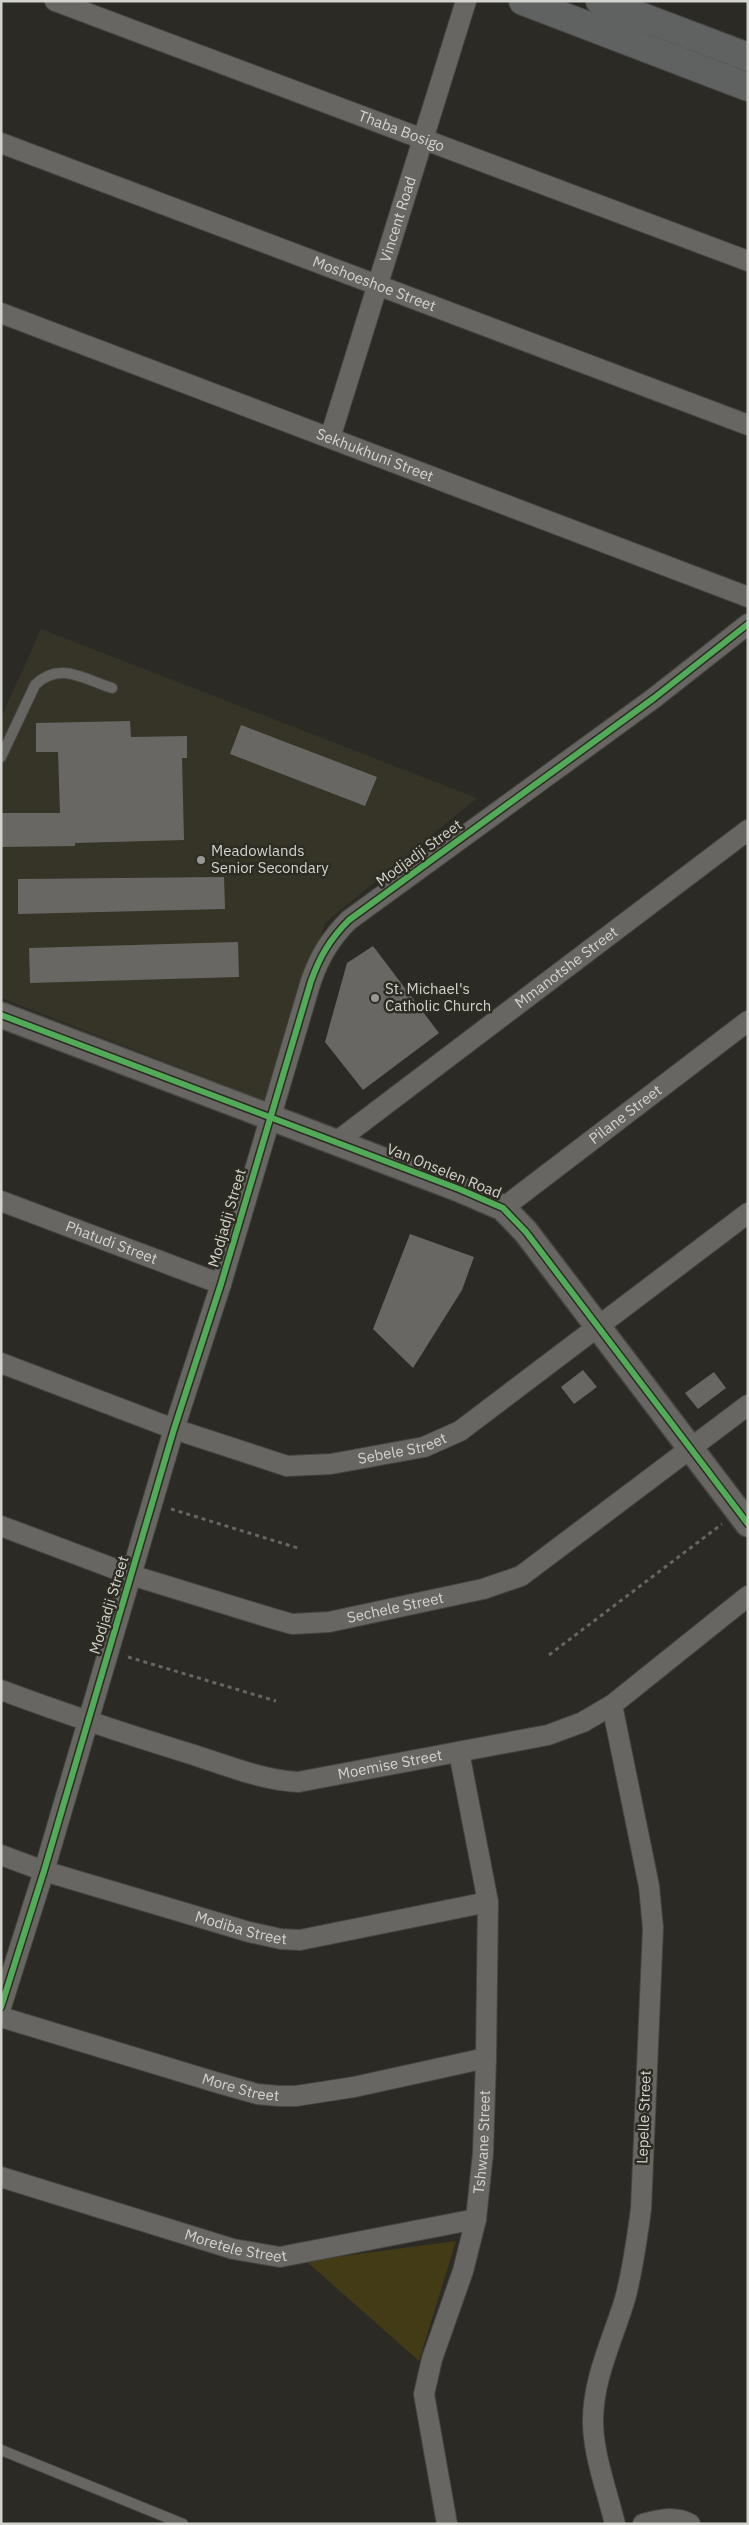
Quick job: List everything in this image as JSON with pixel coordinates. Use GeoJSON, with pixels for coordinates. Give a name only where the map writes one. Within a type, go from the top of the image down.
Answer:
{"type":"FeatureCollection","features":[{"type":"Feature","properties":{"kind":"main road"},"geometry":{"type":"LineString","coordinates":[[522,1],[748,87]]}},
{"type":"Feature","properties":{"kind":"main road"},"geometry":{"type":"LineString","coordinates":[[600,1],[748,57]]}},
{"type":"Feature","properties":{"kind":"street","name":"Thaba Bosigo"},"geometry":{"type":"LineString","coordinates":[[55,1],[748,261]]}},
{"type":"Feature","properties":{"kind":"street","name":"Vincent Road"},"geometry":{"type":"LineString","coordinates":[[330,438],[379,287],[466,1]]}},
{"type":"Feature","properties":{"kind":"street","name":"Moshoeshoe Street"},"geometry":{"type":"LineString","coordinates":[[1,142],[379,287],[748,425]]}},
{"type":"Feature","properties":{"kind":"street","name":"Sekhukhuni Street"},"geometry":{"type":"LineString","coordinates":[[1,313],[748,597]]}},
{"type":"Feature","properties":{"kind":"street","name":"Modjadji Street"},"geometry":{"type":"LineString","coordinates":[[1,2007],[44,1871],[108,1651],[154,1504],[174,1429],[221,1284],[321,953],[332,937],[349,920],[654,698],[748,624]]}},
{"type":"Feature","properties":{"kind":"street","name":"Mmanotshe Street"},"geometry":{"type":"LineString","coordinates":[[336,1142],[748,830]]}},
{"type":"Feature","properties":{"kind":"street","name":"Van Onselen Road"},"geometry":{"type":"LineString","coordinates":[[1,1015],[336,1142],[503,1208],[536,1245],[743,1518]]}},
{"type":"Feature","properties":{"kind":"street","name":"Pilane Street"},"geometry":{"type":"LineString","coordinates":[[503,1208],[748,1021]]}},
{"type":"Feature","properties":{"kind":"street","name":"Phatudi Street"},"geometry":{"type":"LineString","coordinates":[[1,1201],[221,1284]]}},
{"type":"Feature","properties":{"kind":"street","name":"Sebele Street"},"geometry":{"type":"LineString","coordinates":[[1,1363],[174,1429],[287,1466],[331,1464],[424,1447],[460,1431],[748,1213]]}},
{"type":"Feature","properties":{"kind":"street","name":"Sechele Street"},"geometry":{"type":"LineString","coordinates":[[1,1526],[132,1574],[271,1618],[299,1624],[329,1622],[483,1589],[521,1576],[748,1405]]}},
{"type":"Feature","properties":{"kind":"street","name":"Moemise Street"},"geometry":{"type":"LineString","coordinates":[[1,1690],[88,1722],[282,1781],[298,1782],[557,1732],[583,1722],[612,1705],[748,1596]]}},
{"type":"Feature","properties":{"kind":"street","name":"Lepelle Street"},"geometry":{"type":"LineString","coordinates":[[612,1705],[649,1886],[653,1928],[641,2209],[625,2298],[600,2374],[593,2423],[596,2451],[615,2524]]}},
{"type":"Feature","properties":{"kind":"street","name":"Tshwane Street"},"geometry":{"type":"LineString","coordinates":[[448,2524],[424,2394],[432,2359],[464,2271],[476,2219],[483,2153],[486,2058],[488,1902],[459,1752]]}},
{"type":"Feature","properties":{"kind":"street","name":"Modiba Street"},"geometry":{"type":"LineString","coordinates":[[1,1855],[44,1871],[249,1932],[281,1939],[320,1937],[488,1902]]}},
{"type":"Feature","properties":{"kind":"street","name":"More Street"},"geometry":{"type":"LineString","coordinates":[[1,2017],[257,2094],[279,2096],[296,2096],[354,2086],[486,2058]]}},
{"type":"Feature","properties":{"kind":"street","name":"Moretele Street"},"geometry":{"type":"LineString","coordinates":[[1,2177],[233,2249],[263,2256],[280,2257],[476,2219]]}},
{"type":"Feature","properties":{"kind":"street"},"geometry":{"type":"LineString","coordinates":[[643,2524],[665,2518],[681,2519],[690,2524]]}},
{"type":"Feature","properties":{"kind":"lane"},"geometry":{"type":"LineString","coordinates":[[1,757],[35,685],[44,676],[55,672],[67,673],[112,688]]}},
{"type":"Feature","properties":{"kind":"lane"},"geometry":{"type":"LineString","coordinates":[[1,2450],[183,2524]]}},
{"type":"Feature","properties":{"kind":"path"},"geometry":{"type":"LineString","coordinates":[[154,1504],[301,1549]]}},
{"type":"Feature","properties":{"kind":"path"},"geometry":{"type":"LineString","coordinates":[[549,1655],[743,1518]]}},
{"type":"Feature","properties":{"kind":"path"},"geometry":{"type":"LineString","coordinates":[[108,1651],[276,1701]]}},
{"type":"Feature","properties":{"kind":"shaded area","name":"Meadowlands Senior Secondary"},"geometry":{"type":"Polygon","coordinates":[[[41,629],[477,798],[325,923],[266,1101],[1,998],[1,718],[41,629]]]}},
{"type":"Feature","properties":{"kind":"shaded area"},"geometry":{"type":"Polygon","coordinates":[[[456,2241],[419,2361],[306,2261],[456,2241]]]}},
{"type":"Feature","properties":{"kind":"building"},"geometry":{"type":"Polygon","coordinates":[[[130,721],[131,737],[187,736],[187,758],[182,758],[184,840],[75,843],[75,846],[1,847],[1,813],[60,813],[58,752],[36,752],[36,723],[130,721]]]}},
{"type":"Feature","properties":{"kind":"building"},"geometry":{"type":"Polygon","coordinates":[[[241,725],[377,777],[365,806],[230,754],[241,725]]]}},
{"type":"Feature","properties":{"kind":"building"},"geometry":{"type":"Polygon","coordinates":[[[224,877],[225,909],[18,914],[18,879],[224,877]]]}},
{"type":"Feature","properties":{"kind":"building"},"geometry":{"type":"Polygon","coordinates":[[[238,942],[239,977],[30,983],[29,948],[238,942]]]}},
{"type":"Feature","properties":{"kind":"building","name":"St. Michael's Catholic Church"},"geometry":{"type":"Polygon","coordinates":[[[373,946],[439,1033],[363,1090],[325,1042],[347,963],[373,946]]]}},
{"type":"Feature","properties":{"kind":"building"},"geometry":{"type":"Polygon","coordinates":[[[410,1234],[474,1257],[462,1290],[413,1368],[373,1329],[410,1234]]]}},
{"type":"Feature","properties":{"kind":"building"},"geometry":{"type":"Polygon","coordinates":[[[583,1370],[597,1387],[574,1404],[561,1387],[583,1370]]]}},
{"type":"Feature","properties":{"kind":"building"},"geometry":{"type":"Polygon","coordinates":[[[714,1372],[726,1388],[698,1409],[685,1393],[714,1372]]]}},
{"type":"Feature","properties":{"kind":"cycle path"},"geometry":{"type":"LineString","coordinates":[[1,2007],[44,1871],[174,1429],[221,1284],[311,981],[322,956],[336,934],[349,920],[654,698],[748,624]]}},
{"type":"Feature","properties":{"kind":"cycle path"},"geometry":{"type":"LineString","coordinates":[[1,1015],[459,1189],[503,1208],[526,1232],[748,1524]]}},
{"type":"Feature","properties":{"kind":"place","name":"Meadowlands Senior Secondary"},"geometry":{"type":"Point","coordinates":[201,860]}},
{"type":"Feature","properties":{"kind":"place","name":"St. Michael's Catholic Church"},"geometry":{"type":"Point","coordinates":[375,998]}}]}
